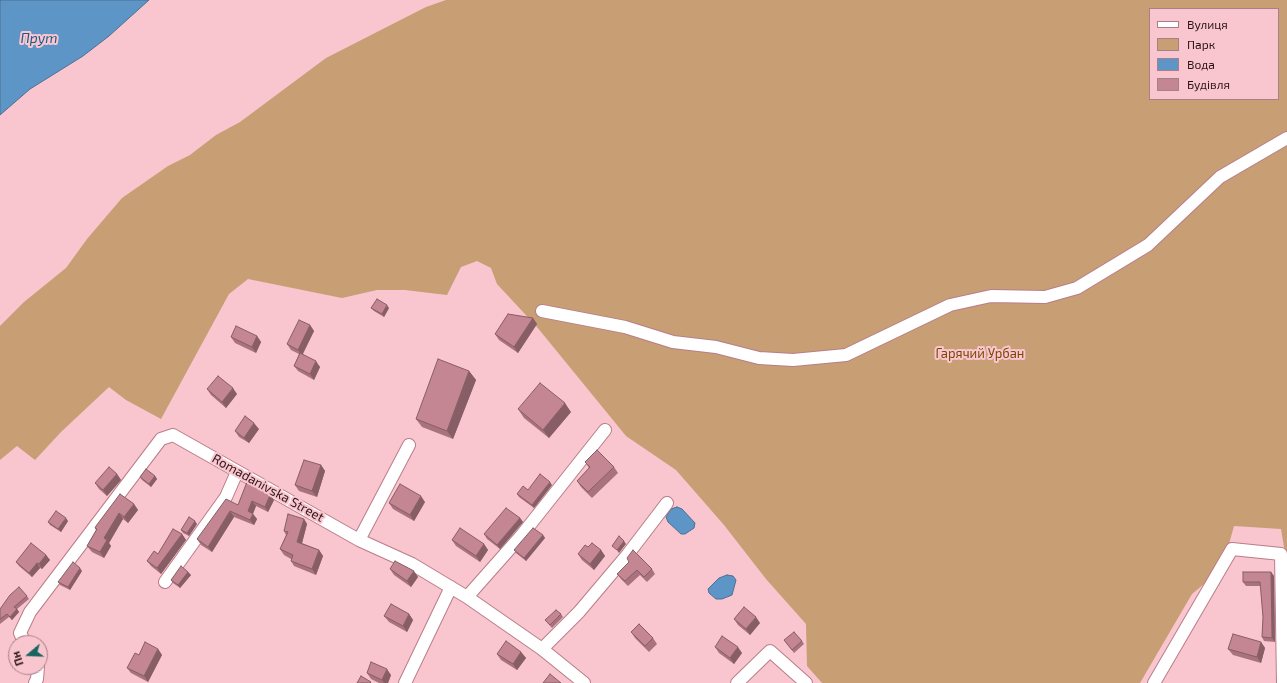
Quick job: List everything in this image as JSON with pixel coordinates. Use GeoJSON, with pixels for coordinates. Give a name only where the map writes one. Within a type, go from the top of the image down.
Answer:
{"type":"FeatureCollection","features":[{"type":"Feature","properties":{"kind":"street"},"geometry":{"type":"LineString","coordinates":[[542,311],[624,327],[673,342],[716,347],[759,358],[793,360],[846,355],[950,305],[991,296],[1045,297],[1077,288],[1148,246],[1220,177],[1287,138]]}},
{"type":"Feature","properties":{"kind":"street"},"geometry":{"type":"LineString","coordinates":[[467,597],[521,536],[605,430]]}},
{"type":"Feature","properties":{"kind":"street","name":"Romadanivska Street"},"geometry":{"type":"LineString","coordinates":[[21,635],[20,633],[30,612],[161,439],[173,435],[359,540],[412,564],[451,587],[542,648],[584,683]]}},
{"type":"Feature","properties":{"kind":"street"},"geometry":{"type":"LineString","coordinates":[[359,540],[409,445]]}},
{"type":"Feature","properties":{"kind":"street"},"geometry":{"type":"LineString","coordinates":[[165,582],[226,497],[237,472]]}},
{"type":"Feature","properties":{"kind":"street"},"geometry":{"type":"LineString","coordinates":[[542,648],[579,612],[628,554],[667,503]]}},
{"type":"Feature","properties":{"kind":"street"},"geometry":{"type":"LineString","coordinates":[[1154,683],[1232,549],[1281,554],[1283,683]]}},
{"type":"Feature","properties":{"kind":"street"},"geometry":{"type":"LineString","coordinates":[[405,683],[451,587]]}},
{"type":"Feature","properties":{"kind":"street"},"geometry":{"type":"LineString","coordinates":[[737,683],[770,651],[806,683]]}},
{"type":"Feature","properties":{"kind":"green space","name":"Гарячий Урбан"},"geometry":{"type":"Polygon","coordinates":[[[446,0],[1287,0],[1287,623],[1284,547],[1281,529],[1234,526],[1222,569],[1192,594],[1140,683],[822,683],[807,666],[806,624],[766,579],[724,525],[676,470],[626,436],[537,327],[497,284],[491,268],[477,261],[461,267],[447,295],[405,290],[377,290],[342,298],[248,279],[229,294],[161,419],[126,400],[109,387],[61,432],[35,460],[17,446],[0,460],[0,326],[24,302],[66,268],[87,239],[122,198],[168,166],[190,155],[216,135],[240,122],[326,58],[426,7],[446,0]]]}},
{"type":"Feature","properties":{"kind":"water","name":"Прут"},"geometry":{"type":"Polygon","coordinates":[[[0,0],[149,0],[109,36],[83,56],[30,89],[0,115],[0,0]]]}},
{"type":"Feature","properties":{"kind":"water"},"geometry":{"type":"Polygon","coordinates":[[[677,507],[682,509],[695,523],[694,528],[685,534],[681,534],[668,522],[666,517],[671,509],[677,507]]]}},
{"type":"Feature","properties":{"kind":"water"},"geometry":{"type":"Polygon","coordinates":[[[727,575],[733,576],[736,580],[732,595],[722,599],[716,599],[709,593],[708,589],[719,578],[727,575]]]}},
{"type":"Feature","properties":{"kind":"building"},"geometry":{"type":"Polygon","coordinates":[[[377,299],[387,305],[382,314],[371,308],[377,299]]]}},
{"type":"Feature","properties":{"kind":"building"},"geometry":{"type":"Polygon","coordinates":[[[508,314],[533,318],[514,347],[495,334],[508,314]]]}},
{"type":"Feature","properties":{"kind":"building"},"geometry":{"type":"Polygon","coordinates":[[[299,320],[310,325],[298,350],[287,344],[299,320]]]}},
{"type":"Feature","properties":{"kind":"building"},"geometry":{"type":"Polygon","coordinates":[[[236,326],[257,336],[252,347],[231,337],[236,326]]]}},
{"type":"Feature","properties":{"kind":"building"},"geometry":{"type":"Polygon","coordinates":[[[300,353],[316,361],[310,374],[294,366],[300,353]]]}},
{"type":"Feature","properties":{"kind":"building"},"geometry":{"type":"Polygon","coordinates":[[[438,359],[469,371],[447,431],[416,419],[438,359]]]}},
{"type":"Feature","properties":{"kind":"building"},"geometry":{"type":"Polygon","coordinates":[[[218,376],[233,388],[222,402],[207,389],[218,376]]]}},
{"type":"Feature","properties":{"kind":"building"},"geometry":{"type":"Polygon","coordinates":[[[540,383],[565,403],[543,430],[518,409],[540,383]]]}},
{"type":"Feature","properties":{"kind":"building"},"geometry":{"type":"Polygon","coordinates":[[[245,416],[254,423],[244,438],[235,431],[245,416]]]}},
{"type":"Feature","properties":{"kind":"building"},"geometry":{"type":"Polygon","coordinates":[[[597,450],[614,467],[588,492],[577,481],[590,467],[585,462],[597,450]]]}},
{"type":"Feature","properties":{"kind":"building"},"geometry":{"type":"Polygon","coordinates":[[[304,460],[321,465],[312,491],[295,485],[304,460]]]}},
{"type":"Feature","properties":{"kind":"building"},"geometry":{"type":"Polygon","coordinates":[[[109,467],[117,474],[103,490],[95,483],[109,467]]]}},
{"type":"Feature","properties":{"kind":"building"},"geometry":{"type":"Polygon","coordinates":[[[146,469],[155,476],[149,484],[140,477],[146,469]]]}},
{"type":"Feature","properties":{"kind":"building"},"geometry":{"type":"Polygon","coordinates":[[[540,474],[550,482],[532,505],[517,494],[523,486],[528,490],[540,474]]]}},
{"type":"Feature","properties":{"kind":"building"},"geometry":{"type":"Polygon","coordinates":[[[247,482],[270,495],[265,507],[252,501],[248,511],[253,514],[250,520],[230,511],[208,547],[197,539],[226,499],[238,505],[247,482]]]}},
{"type":"Feature","properties":{"kind":"building"},"geometry":{"type":"Polygon","coordinates":[[[400,484],[421,496],[410,515],[389,503],[400,484]]]}},
{"type":"Feature","properties":{"kind":"building"},"geometry":{"type":"Polygon","coordinates":[[[120,494],[134,504],[124,517],[119,513],[104,538],[107,540],[100,552],[87,546],[97,529],[95,528],[96,526],[120,494]]]}},
{"type":"Feature","properties":{"kind":"building"},"geometry":{"type":"Polygon","coordinates":[[[506,508],[520,518],[497,545],[484,534],[506,508]]]}},
{"type":"Feature","properties":{"kind":"building"},"geometry":{"type":"Polygon","coordinates":[[[56,511],[66,518],[58,529],[48,522],[56,511]]]}},
{"type":"Feature","properties":{"kind":"building"},"geometry":{"type":"Polygon","coordinates":[[[288,514],[304,519],[297,542],[319,550],[312,569],[291,561],[293,555],[280,549],[288,532],[284,531],[288,514]]]}},
{"type":"Feature","properties":{"kind":"building"},"geometry":{"type":"Polygon","coordinates":[[[189,517],[195,521],[187,533],[181,530],[189,517]]]}},
{"type":"Feature","properties":{"kind":"building"},"geometry":{"type":"Polygon","coordinates":[[[460,528],[484,544],[476,556],[452,540],[460,528]]]}},
{"type":"Feature","properties":{"kind":"building"},"geometry":{"type":"Polygon","coordinates":[[[533,528],[543,535],[524,558],[514,550],[533,528]]]}},
{"type":"Feature","properties":{"kind":"building"},"geometry":{"type":"Polygon","coordinates":[[[173,529],[182,534],[157,568],[147,561],[154,551],[158,554],[173,529]]]}},
{"type":"Feature","properties":{"kind":"building"},"geometry":{"type":"Polygon","coordinates":[[[619,536],[624,541],[617,550],[612,546],[619,536]]]}},
{"type":"Feature","properties":{"kind":"building"},"geometry":{"type":"Polygon","coordinates":[[[31,543],[46,555],[29,573],[16,562],[31,543]]]}},
{"type":"Feature","properties":{"kind":"building"},"geometry":{"type":"Polygon","coordinates":[[[592,543],[601,550],[590,564],[578,554],[585,545],[588,547],[592,543]]]}},
{"type":"Feature","properties":{"kind":"building"},"geometry":{"type":"Polygon","coordinates":[[[633,550],[652,569],[644,577],[637,570],[625,581],[617,574],[629,562],[627,558],[633,550]]]}},
{"type":"Feature","properties":{"kind":"building"},"geometry":{"type":"Polygon","coordinates":[[[395,561],[414,571],[407,581],[390,569],[395,561]]]}},
{"type":"Feature","properties":{"kind":"building"},"geometry":{"type":"Polygon","coordinates":[[[73,562],[80,568],[68,587],[58,582],[73,562]]]}},
{"type":"Feature","properties":{"kind":"building"},"geometry":{"type":"Polygon","coordinates":[[[181,566],[188,572],[178,585],[171,580],[181,566]]]}},
{"type":"Feature","properties":{"kind":"building"},"geometry":{"type":"Polygon","coordinates":[[[1243,572],[1271,572],[1272,638],[1262,637],[1263,617],[1260,582],[1243,582],[1243,572]]]}},
{"type":"Feature","properties":{"kind":"building"},"geometry":{"type":"Polygon","coordinates":[[[19,587],[27,596],[14,607],[17,609],[10,617],[7,614],[0,619],[0,609],[10,595],[19,587]]]}},
{"type":"Feature","properties":{"kind":"building"},"geometry":{"type":"Polygon","coordinates":[[[391,604],[409,614],[403,626],[384,616],[391,604]]]}},
{"type":"Feature","properties":{"kind":"building"},"geometry":{"type":"Polygon","coordinates":[[[744,607],[756,617],[746,629],[734,619],[744,607]]]}},
{"type":"Feature","properties":{"kind":"building"},"geometry":{"type":"Polygon","coordinates":[[[556,610],[561,614],[550,625],[545,620],[556,610]]]}},
{"type":"Feature","properties":{"kind":"building"},"geometry":{"type":"Polygon","coordinates":[[[639,624],[653,638],[645,646],[631,632],[639,624]]]}},
{"type":"Feature","properties":{"kind":"building"},"geometry":{"type":"Polygon","coordinates":[[[794,632],[802,641],[792,650],[784,640],[794,632]]]}},
{"type":"Feature","properties":{"kind":"building"},"geometry":{"type":"Polygon","coordinates":[[[1233,634],[1261,642],[1257,657],[1228,649],[1233,634]]]}},
{"type":"Feature","properties":{"kind":"building"},"geometry":{"type":"Polygon","coordinates":[[[722,636],[738,647],[730,658],[715,647],[722,636]]]}},
{"type":"Feature","properties":{"kind":"building"},"geometry":{"type":"Polygon","coordinates":[[[506,641],[521,652],[513,664],[497,654],[506,641]]]}},
{"type":"Feature","properties":{"kind":"building"},"geometry":{"type":"Polygon","coordinates":[[[145,642],[158,649],[144,676],[127,668],[135,653],[139,655],[145,642]]]}},
{"type":"Feature","properties":{"kind":"building"},"geometry":{"type":"Polygon","coordinates":[[[371,662],[387,669],[382,680],[367,673],[371,662]]]}},
{"type":"Feature","properties":{"kind":"building"},"geometry":{"type":"Polygon","coordinates":[[[550,674],[561,683],[543,683],[550,674]]]}},
{"type":"Feature","properties":{"kind":"building"},"geometry":{"type":"Polygon","coordinates":[[[361,676],[371,682],[357,683],[361,676]]]}}]}
